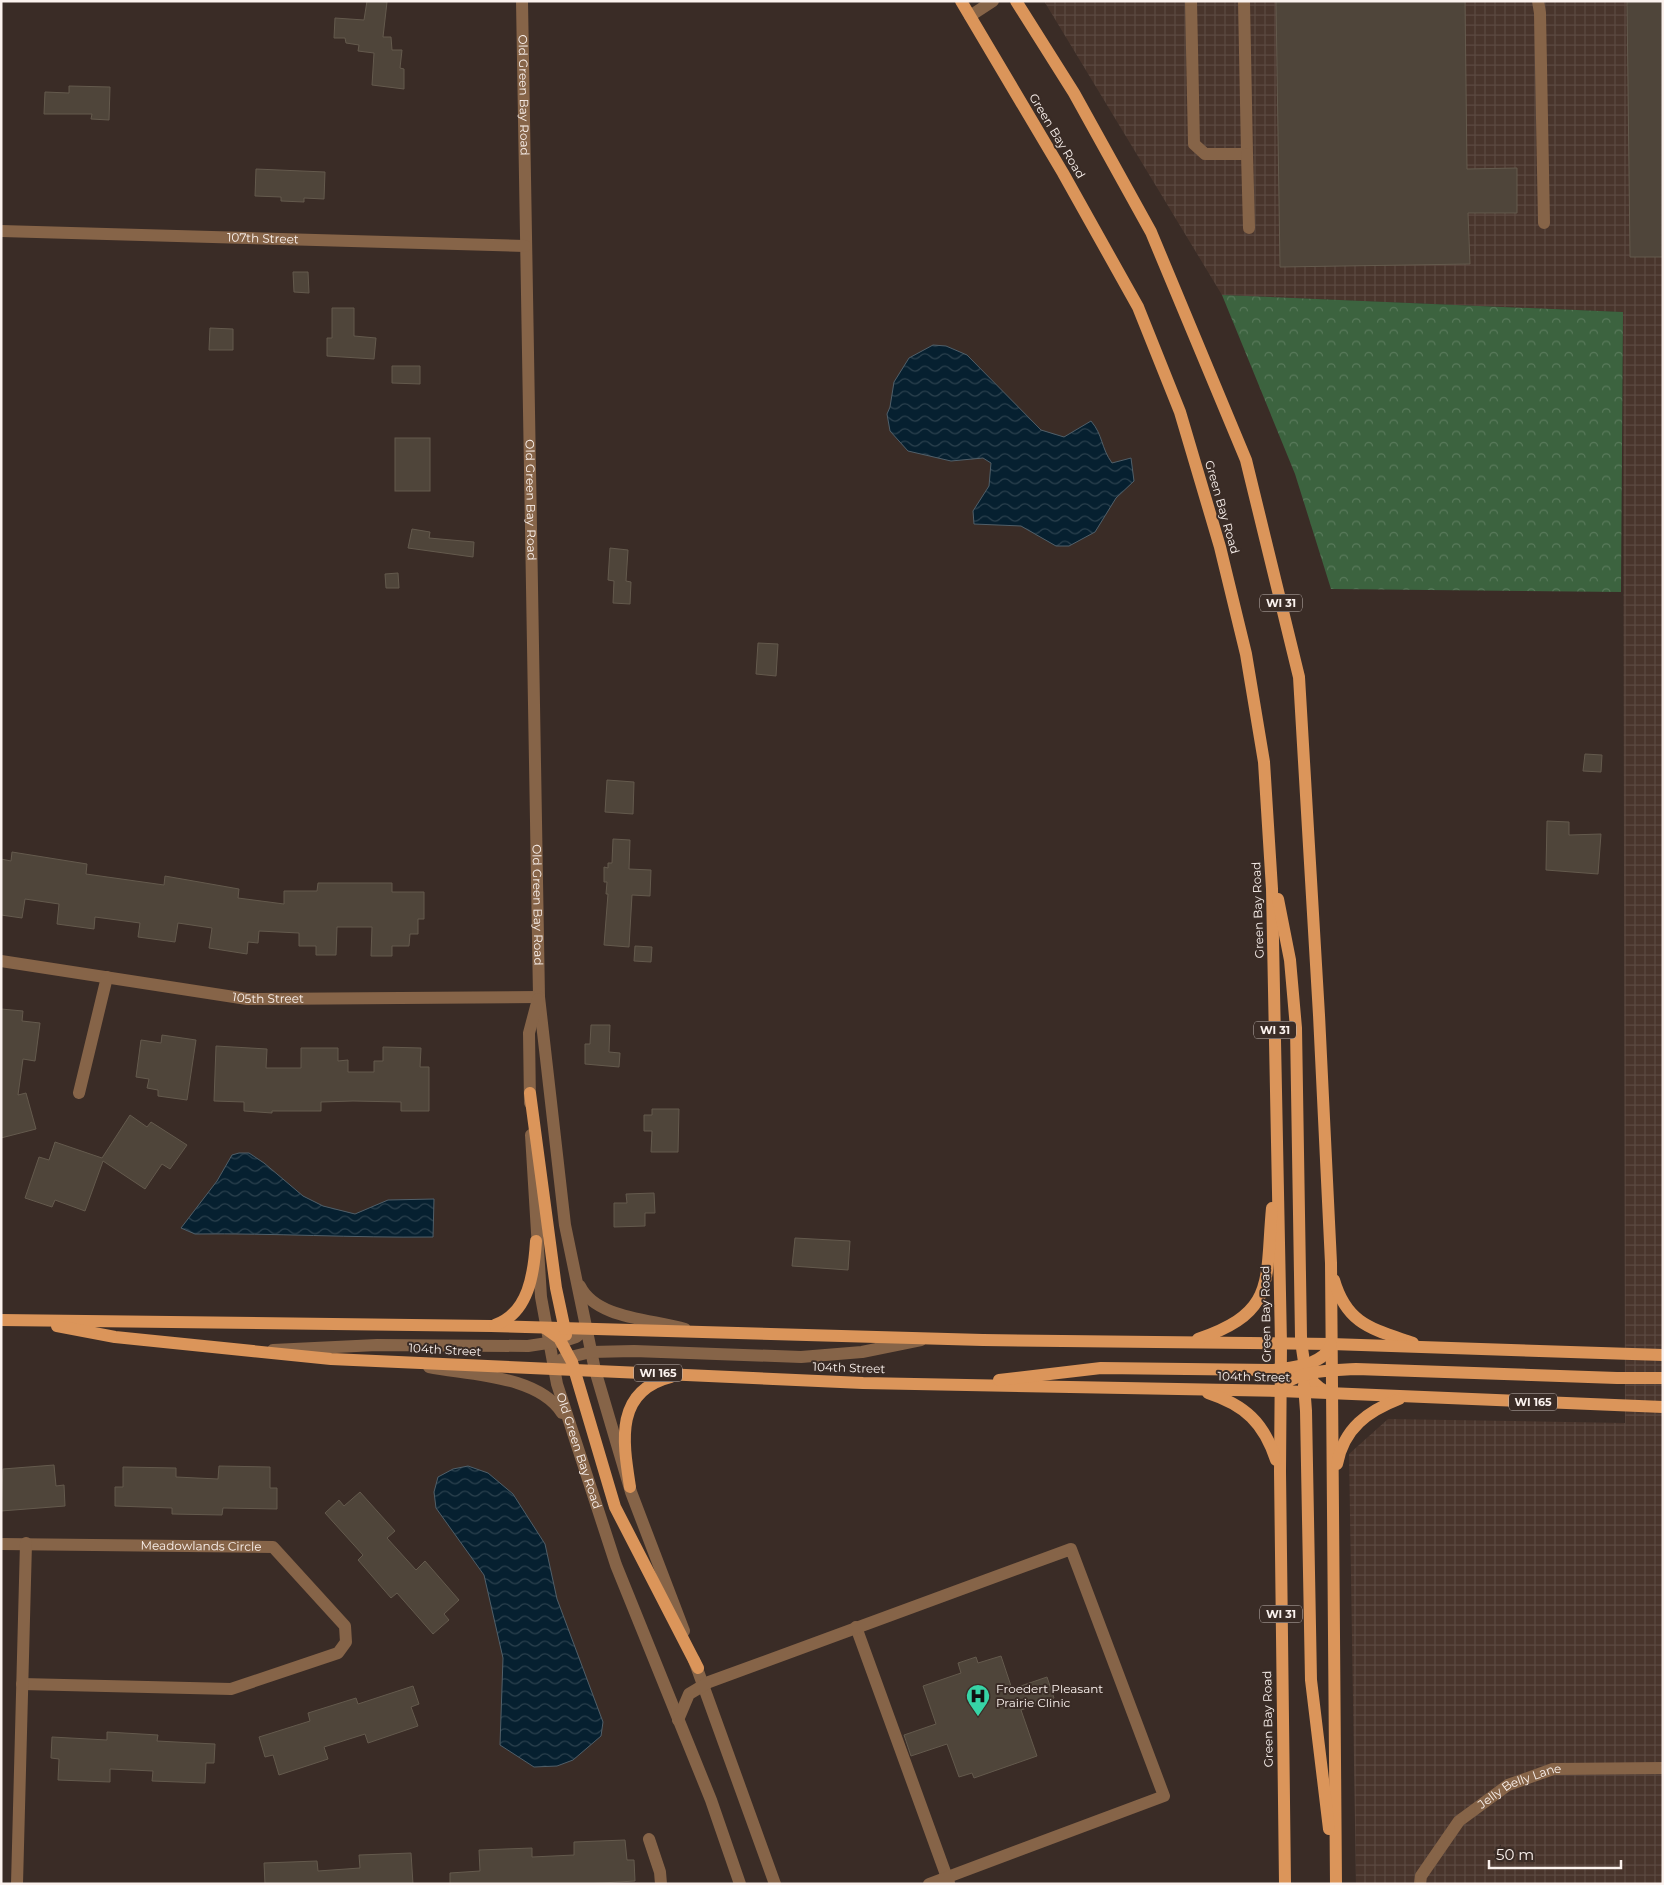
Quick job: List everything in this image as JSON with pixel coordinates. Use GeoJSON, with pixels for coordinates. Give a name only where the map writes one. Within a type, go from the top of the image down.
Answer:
{"type":"FeatureCollection","features":[{"type":"Feature","properties":{"kind":"main road","name":"Green Bay Road"},"geometry":{"type":"LineString","coordinates":[[961,1],[1063,173],[1138,307],[1180,412],[1220,547],[1246,654],[1264,762],[1271,862],[1279,1198],[1285,1884]]}},
{"type":"Feature","properties":{"kind":"main road","name":"WI 31"},"geometry":{"type":"LineString","coordinates":[[1016,1],[1074,93],[1150,232],[1246,460],[1299,677],[1319,1005],[1331,1263],[1336,1884]]}},
{"type":"Feature","properties":{"kind":"main road"},"geometry":{"type":"LineString","coordinates":[[1271,862],[1290,960],[1296,1028],[1311,1680],[1325,1805],[1336,1862]]}},
{"type":"Feature","properties":{"kind":"main road"},"geometry":{"type":"LineString","coordinates":[[530,1093],[564,1337],[572,1356],[615,1507],[698,1668]]}},
{"type":"Feature","properties":{"kind":"main road"},"geometry":{"type":"LineString","coordinates":[[1188,1342],[1236,1324],[1251,1311],[1259,1300],[1265,1279],[1272,1208],[1279,1198]]}},
{"type":"Feature","properties":{"kind":"main road"},"geometry":{"type":"LineString","coordinates":[[491,1326],[507,1319],[522,1303],[532,1276],[536,1241]]}},
{"type":"Feature","properties":{"kind":"main road"},"geometry":{"type":"LineString","coordinates":[[1331,1263],[1340,1298],[1352,1316],[1372,1328],[1426,1347]]}},
{"type":"Feature","properties":{"kind":"main road","name":"104th Street"},"geometry":{"type":"LineString","coordinates":[[1,1320],[38,1322],[117,1321],[491,1326],[545,1328],[564,1337],[586,1329],[929,1339],[1331,1344],[1663,1355]]}},
{"type":"Feature","properties":{"kind":"main road","name":"104th Street"},"geometry":{"type":"LineString","coordinates":[[38,1322],[95,1334],[331,1359],[960,1385],[1280,1391],[1663,1407]]}},
{"type":"Feature","properties":{"kind":"main road"},"geometry":{"type":"LineString","coordinates":[[1281,1344],[1292,1350],[1303,1370],[1316,1386],[1332,1394]]}},
{"type":"Feature","properties":{"kind":"main road"},"geometry":{"type":"LineString","coordinates":[[1280,1391],[1284,1383],[1325,1356],[1331,1344]]}},
{"type":"Feature","properties":{"kind":"main road"},"geometry":{"type":"LineString","coordinates":[[572,1356],[585,1366],[595,1370]]}},
{"type":"Feature","properties":{"kind":"main road"},"geometry":{"type":"LineString","coordinates":[[960,1385],[1101,1368],[1265,1371],[1281,1369],[1364,1370],[1663,1378]]}},
{"type":"Feature","properties":{"kind":"main road"},"geometry":{"type":"LineString","coordinates":[[630,1486],[623,1437],[629,1411],[638,1397],[651,1385],[683,1374]]}},
{"type":"Feature","properties":{"kind":"main road"},"geometry":{"type":"LineString","coordinates":[[1196,1390],[1233,1403],[1257,1422],[1270,1440],[1280,1471]]}},
{"type":"Feature","properties":{"kind":"main road"},"geometry":{"type":"LineString","coordinates":[[1333,1486],[1342,1447],[1352,1428],[1371,1412],[1404,1397]]}},
{"type":"Feature","properties":{"kind":"street","name":"Old Green Bay Road"},"geometry":{"type":"LineString","coordinates":[[522,1],[539,997],[554,1114],[564,1218],[595,1370],[630,1486],[698,1668],[775,1884]]}},
{"type":"Feature","properties":{"kind":"street"},"geometry":{"type":"LineString","coordinates":[[970,16],[992,1]]}},
{"type":"Feature","properties":{"kind":"street"},"geometry":{"type":"LineString","coordinates":[[1191,1],[1194,144],[1205,154],[1247,154]]}},
{"type":"Feature","properties":{"kind":"street"},"geometry":{"type":"LineString","coordinates":[[1244,1],[1249,228]]}},
{"type":"Feature","properties":{"kind":"street"},"geometry":{"type":"LineString","coordinates":[[1538,1],[1540,13],[1544,223]]}},
{"type":"Feature","properties":{"kind":"street","name":"107th Street"},"geometry":{"type":"LineString","coordinates":[[1,231],[525,246]]}},
{"type":"Feature","properties":{"kind":"street","name":"105th Street"},"geometry":{"type":"LineString","coordinates":[[1,961],[247,999],[539,997]]}},
{"type":"Feature","properties":{"kind":"street"},"geometry":{"type":"LineString","coordinates":[[79,1093],[107,977]]}},
{"type":"Feature","properties":{"kind":"street","name":"Old Green Bay Road"},"geometry":{"type":"LineString","coordinates":[[539,997],[530,1026],[530,1093],[536,1241],[545,1328],[552,1369],[616,1565],[711,1800],[740,1884]]}},
{"type":"Feature","properties":{"kind":"street"},"geometry":{"type":"LineString","coordinates":[[575,1277],[586,1296],[603,1309],[694,1332]]}},
{"type":"Feature","properties":{"kind":"street"},"geometry":{"type":"LineString","coordinates":[[257,1351],[350,1346],[507,1347],[548,1344],[564,1337]]}},
{"type":"Feature","properties":{"kind":"street"},"geometry":{"type":"LineString","coordinates":[[552,1369],[559,1361],[591,1352],[634,1351],[801,1357],[862,1352],[929,1339]]}},
{"type":"Feature","properties":{"kind":"street"},"geometry":{"type":"LineString","coordinates":[[397,1362],[496,1378],[530,1388],[554,1402],[568,1422]]}},
{"type":"Feature","properties":{"kind":"street"},"geometry":{"type":"LineString","coordinates":[[17,1884],[26,1543]]}},
{"type":"Feature","properties":{"kind":"street","name":"Meadowlands Circle"},"geometry":{"type":"LineString","coordinates":[[1,1544],[273,1547],[345,1626],[346,1642],[338,1653],[231,1689],[22,1684]]}},
{"type":"Feature","properties":{"kind":"street"},"geometry":{"type":"LineString","coordinates":[[678,1720],[687,1696],[703,1684],[1070,1549],[1164,1796],[948,1881],[929,1884]]}},
{"type":"Feature","properties":{"kind":"street"},"geometry":{"type":"LineString","coordinates":[[856,1627],[948,1881]]}},
{"type":"Feature","properties":{"kind":"street","name":"Jelly Belly Lane"},"geometry":{"type":"LineString","coordinates":[[1420,1884],[1421,1876],[1459,1821],[1508,1785],[1553,1769],[1663,1768]]}},
{"type":"Feature","properties":{"kind":"street"},"geometry":{"type":"LineString","coordinates":[[649,1839],[660,1872],[661,1884]]}},
{"type":"Feature","properties":{"kind":"shaded area"},"geometry":{"type":"Polygon","coordinates":[[[1044,1],[1663,1],[1663,1884],[1356,1884],[1349,1454],[1388,1419],[1625,1423],[1623,312],[1222,295],[1044,1]]]}},
{"type":"Feature","properties":{"kind":"green space"},"geometry":{"type":"Polygon","coordinates":[[[1222,295],[1623,312],[1621,592],[1331,589],[1295,474],[1222,295]]]}},
{"type":"Feature","properties":{"kind":"water"},"geometry":{"type":"Polygon","coordinates":[[[933,345],[946,346],[967,355],[1041,430],[1064,437],[1091,421],[1098,431],[1112,463],[1131,458],[1134,481],[1116,498],[1095,532],[1069,546],[1056,546],[1021,526],[974,524],[973,511],[989,486],[991,463],[983,458],[951,461],[908,451],[890,431],[887,414],[894,382],[909,358],[933,345]]]}},
{"type":"Feature","properties":{"kind":"water"},"geometry":{"type":"Polygon","coordinates":[[[249,1153],[264,1163],[303,1196],[323,1206],[355,1214],[388,1200],[434,1199],[433,1237],[195,1234],[181,1228],[217,1181],[232,1155],[249,1153]]]}},
{"type":"Feature","properties":{"kind":"water"},"geometry":{"type":"Polygon","coordinates":[[[468,1466],[488,1473],[513,1494],[545,1544],[557,1599],[603,1722],[601,1736],[573,1760],[557,1766],[534,1767],[500,1745],[503,1658],[484,1575],[436,1508],[434,1492],[438,1477],[453,1469],[468,1466]]]}},
{"type":"Feature","properties":{"kind":"building"},"geometry":{"type":"Polygon","coordinates":[[[367,1],[387,2],[383,37],[391,37],[392,50],[402,50],[400,68],[404,69],[404,89],[372,85],[374,53],[358,51],[359,45],[346,43],[345,38],[334,38],[335,18],[364,20],[367,1]]]}},
{"type":"Feature","properties":{"kind":"building"},"geometry":{"type":"Polygon","coordinates":[[[1276,1],[1465,1],[1467,169],[1517,168],[1517,213],[1468,213],[1470,264],[1280,267],[1276,1]]]}},
{"type":"Feature","properties":{"kind":"building"},"geometry":{"type":"Polygon","coordinates":[[[1627,1],[1663,1],[1663,257],[1630,257],[1627,1]]]}},
{"type":"Feature","properties":{"kind":"building"},"geometry":{"type":"Polygon","coordinates":[[[69,86],[110,87],[109,120],[91,119],[92,114],[44,114],[45,92],[69,93],[69,86]]]}},
{"type":"Feature","properties":{"kind":"building"},"geometry":{"type":"Polygon","coordinates":[[[256,169],[325,172],[324,199],[304,198],[304,202],[281,201],[281,197],[255,196],[256,169]]]}},
{"type":"Feature","properties":{"kind":"building"},"geometry":{"type":"Polygon","coordinates":[[[293,272],[308,272],[309,293],[294,292],[293,272]]]}},
{"type":"Feature","properties":{"kind":"building"},"geometry":{"type":"Polygon","coordinates":[[[332,308],[354,308],[354,336],[376,338],[374,359],[327,356],[327,338],[332,338],[332,308]]]}},
{"type":"Feature","properties":{"kind":"building"},"geometry":{"type":"Polygon","coordinates":[[[210,328],[233,329],[233,350],[209,350],[210,328]]]}},
{"type":"Feature","properties":{"kind":"building"},"geometry":{"type":"Polygon","coordinates":[[[392,366],[420,366],[420,384],[392,383],[392,366]]]}},
{"type":"Feature","properties":{"kind":"building"},"geometry":{"type":"Polygon","coordinates":[[[395,438],[430,438],[430,491],[395,491],[395,438]]]}},
{"type":"Feature","properties":{"kind":"building"},"geometry":{"type":"Polygon","coordinates":[[[412,529],[430,532],[429,538],[474,542],[473,557],[408,548],[412,529]]]}},
{"type":"Feature","properties":{"kind":"building"},"geometry":{"type":"Polygon","coordinates":[[[610,548],[628,550],[626,581],[631,582],[630,604],[613,603],[614,581],[608,580],[610,548]]]}},
{"type":"Feature","properties":{"kind":"building"},"geometry":{"type":"Polygon","coordinates":[[[398,573],[399,588],[386,588],[385,574],[398,573]]]}},
{"type":"Feature","properties":{"kind":"building"},"geometry":{"type":"Polygon","coordinates":[[[758,643],[778,644],[776,676],[756,674],[758,643]]]}},
{"type":"Feature","properties":{"kind":"building"},"geometry":{"type":"Polygon","coordinates":[[[1585,754],[1602,755],[1601,772],[1583,771],[1585,754]]]}},
{"type":"Feature","properties":{"kind":"building"},"geometry":{"type":"Polygon","coordinates":[[[607,780],[634,782],[633,814],[605,812],[607,780]]]}},
{"type":"Feature","properties":{"kind":"building"},"geometry":{"type":"Polygon","coordinates":[[[1547,821],[1569,822],[1569,835],[1601,834],[1598,874],[1546,870],[1547,821]]]}},
{"type":"Feature","properties":{"kind":"building"},"geometry":{"type":"Polygon","coordinates":[[[613,839],[630,840],[629,869],[651,870],[650,896],[632,895],[629,947],[604,945],[608,894],[606,894],[607,882],[604,882],[604,867],[608,868],[608,863],[612,863],[613,839]]]}},
{"type":"Feature","properties":{"kind":"building"},"geometry":{"type":"Polygon","coordinates":[[[12,852],[87,864],[86,874],[164,885],[165,876],[239,889],[238,898],[284,904],[284,891],[317,891],[318,883],[392,883],[392,892],[424,892],[424,919],[418,919],[418,934],[410,934],[409,946],[392,946],[392,956],[371,956],[372,927],[337,927],[336,955],[316,955],[316,946],[299,946],[299,933],[259,931],[258,943],[248,942],[247,954],[209,948],[212,928],[178,923],[175,942],[138,937],[140,923],[95,917],[94,929],[57,924],[59,904],[25,899],[22,918],[1,915],[1,859],[11,861],[12,852]]]}},
{"type":"Feature","properties":{"kind":"building"},"geometry":{"type":"Polygon","coordinates":[[[635,946],[652,947],[651,962],[634,961],[635,946]]]}},
{"type":"Feature","properties":{"kind":"building"},"geometry":{"type":"Polygon","coordinates":[[[1,1009],[23,1011],[22,1021],[40,1023],[35,1061],[23,1059],[18,1095],[26,1093],[36,1129],[1,1138],[1,1009]]]}},
{"type":"Feature","properties":{"kind":"building"},"geometry":{"type":"Polygon","coordinates":[[[591,1025],[610,1025],[609,1052],[620,1053],[619,1067],[585,1064],[585,1044],[590,1044],[591,1025]]]}},
{"type":"Feature","properties":{"kind":"building"},"geometry":{"type":"Polygon","coordinates":[[[162,1035],[196,1040],[187,1100],[158,1096],[158,1090],[147,1088],[149,1079],[136,1077],[141,1040],[161,1043],[162,1035]]]}},
{"type":"Feature","properties":{"kind":"building"},"geometry":{"type":"Polygon","coordinates":[[[216,1046],[267,1049],[266,1068],[301,1068],[301,1048],[338,1048],[338,1061],[348,1060],[348,1072],[374,1072],[374,1061],[383,1061],[383,1047],[421,1048],[420,1067],[429,1067],[429,1111],[401,1111],[401,1102],[353,1101],[321,1102],[321,1111],[272,1111],[272,1113],[244,1111],[244,1102],[214,1101],[216,1046]]]}},
{"type":"Feature","properties":{"kind":"building"},"geometry":{"type":"Polygon","coordinates":[[[652,1109],[679,1109],[678,1152],[651,1152],[652,1131],[644,1131],[644,1115],[652,1115],[652,1109]]]}},
{"type":"Feature","properties":{"kind":"building"},"geometry":{"type":"Polygon","coordinates":[[[130,1115],[147,1127],[151,1122],[187,1145],[170,1169],[162,1164],[145,1189],[103,1161],[85,1211],[55,1200],[52,1207],[25,1198],[39,1157],[49,1160],[55,1142],[102,1158],[130,1115]]]}},
{"type":"Feature","properties":{"kind":"building"},"geometry":{"type":"Polygon","coordinates":[[[654,1193],[655,1213],[645,1213],[645,1226],[614,1227],[614,1203],[627,1203],[626,1194],[654,1193]]]}},
{"type":"Feature","properties":{"kind":"building"},"geometry":{"type":"Polygon","coordinates":[[[795,1238],[850,1241],[848,1270],[792,1266],[795,1238]]]}},
{"type":"Feature","properties":{"kind":"building"},"geometry":{"type":"Polygon","coordinates":[[[54,1465],[56,1486],[64,1485],[65,1506],[1,1511],[3,1469],[54,1465]]]}},
{"type":"Feature","properties":{"kind":"building"},"geometry":{"type":"Polygon","coordinates":[[[219,1466],[270,1467],[270,1488],[277,1488],[277,1509],[223,1508],[222,1515],[172,1514],[172,1508],[115,1506],[115,1487],[123,1487],[123,1467],[176,1468],[176,1477],[218,1479],[219,1466]]]}},
{"type":"Feature","properties":{"kind":"building"},"geometry":{"type":"Polygon","coordinates":[[[360,1492],[395,1531],[387,1538],[416,1570],[425,1561],[459,1600],[444,1614],[449,1620],[433,1634],[397,1593],[391,1598],[358,1560],[363,1555],[325,1513],[339,1500],[344,1506],[360,1492]]]}},
{"type":"Feature","properties":{"kind":"building","name":"Froedert Pleasant Prairie Clinic"},"geometry":{"type":"Polygon","coordinates":[[[1001,1656],[1012,1689],[1047,1677],[1054,1698],[1021,1710],[1037,1756],[974,1778],[972,1773],[959,1777],[947,1744],[911,1756],[904,1735],[936,1724],[923,1686],[961,1673],[958,1663],[976,1657],[978,1663],[1001,1656]]]}},
{"type":"Feature","properties":{"kind":"building"},"geometry":{"type":"Polygon","coordinates":[[[413,1686],[419,1704],[411,1707],[418,1726],[368,1743],[365,1734],[324,1747],[328,1759],[279,1775],[273,1755],[265,1757],[259,1737],[310,1721],[308,1713],[356,1698],[358,1704],[413,1686]]]}},
{"type":"Feature","properties":{"kind":"building"},"geometry":{"type":"Polygon","coordinates":[[[107,1732],[158,1735],[157,1741],[215,1744],[214,1763],[206,1763],[205,1783],[152,1781],[153,1771],[110,1769],[110,1782],[58,1780],[59,1759],[51,1758],[52,1737],[107,1740],[107,1732]]]}},
{"type":"Feature","properties":{"kind":"building"},"geometry":{"type":"Polygon","coordinates":[[[625,1840],[627,1860],[634,1860],[635,1881],[585,1884],[450,1884],[450,1873],[480,1871],[479,1850],[532,1848],[532,1857],[574,1855],[574,1842],[625,1840]]]}},
{"type":"Feature","properties":{"kind":"building"},"geometry":{"type":"Polygon","coordinates":[[[411,1853],[413,1884],[265,1884],[264,1863],[317,1861],[318,1871],[360,1868],[359,1855],[411,1853]]]}},
{"type":"Feature","properties":{"kind":"place","name":"Froedert Pleasant Prairie Clinic"},"geometry":{"type":"Point","coordinates":[978,1717]}}]}
